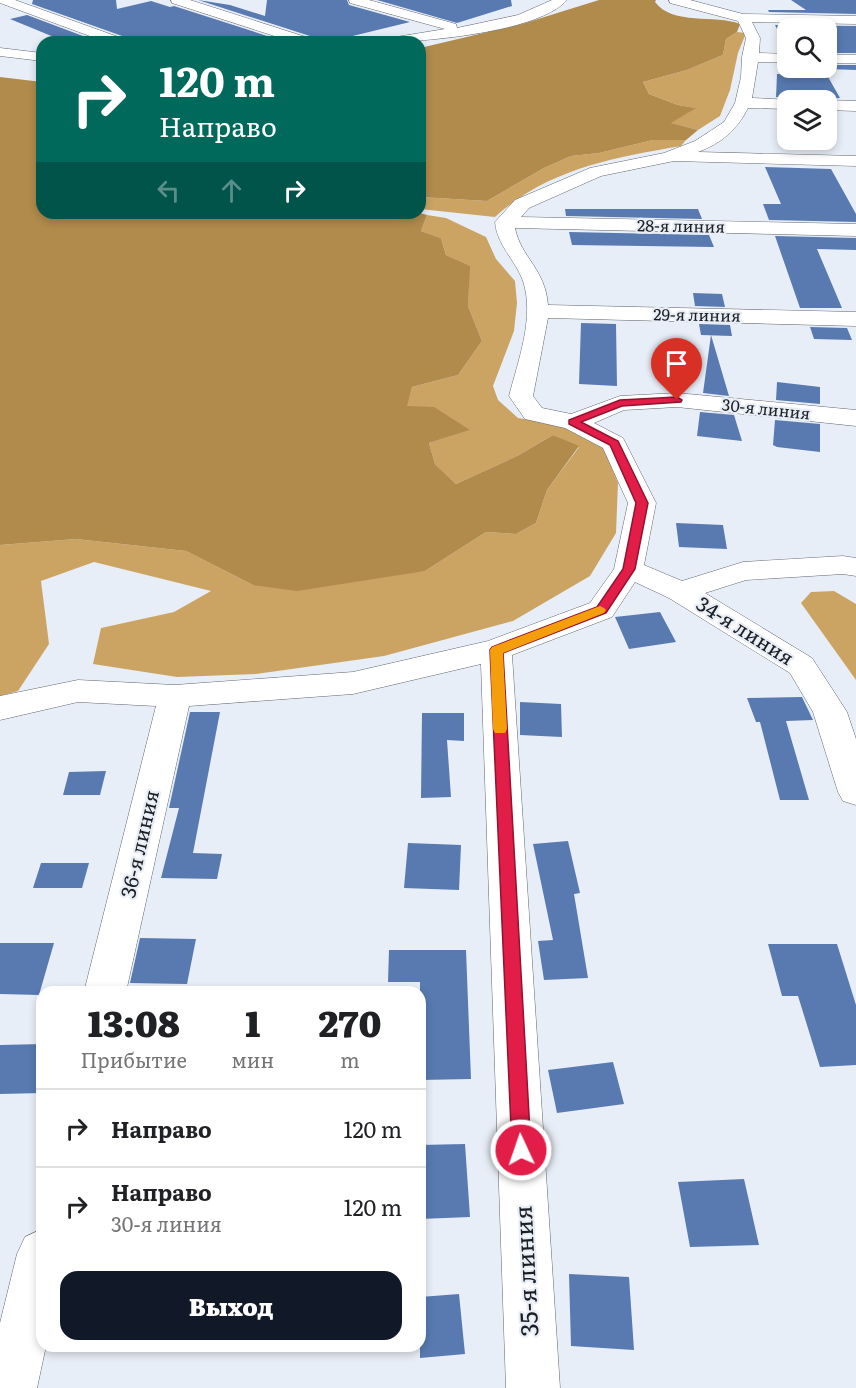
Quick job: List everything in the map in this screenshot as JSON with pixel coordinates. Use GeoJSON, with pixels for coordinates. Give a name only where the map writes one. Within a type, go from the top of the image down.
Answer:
{"type":"FeatureCollection","features":[{"type":"Feature","properties":{"kind":"street"},"geometry":{"type":"LineString","coordinates":[[3,0],[102,36]]}},
{"type":"Feature","properties":{"kind":"street"},"geometry":{"type":"LineString","coordinates":[[177,0],[288,36]]}},
{"type":"Feature","properties":{"kind":"street"},"geometry":{"type":"LineString","coordinates":[[355,0],[461,30]]}},
{"type":"Feature","properties":{"kind":"street"},"geometry":{"type":"LineString","coordinates":[[532,0],[557,3]]}},
{"type":"Feature","properties":{"kind":"street"},"geometry":{"type":"LineString","coordinates":[[675,0],[693,0]]}},
{"type":"Feature","properties":{"kind":"street"},"geometry":{"type":"LineString","coordinates":[[675,0],[743,18],[856,20]]}},
{"type":"Feature","properties":{"kind":"street"},"geometry":{"type":"LineString","coordinates":[[426,36],[521,17],[557,3]]}},
{"type":"Feature","properties":{"kind":"street"},"geometry":{"type":"LineString","coordinates":[[0,708],[78,691],[175,696],[353,682],[496,650],[601,610],[629,569],[642,503],[614,443],[573,422],[534,414],[521,396],[538,311],[533,281],[505,235],[506,222],[522,204],[596,172],[669,157],[701,145],[731,125],[743,103],[749,78],[749,57],[753,38],[743,18]]}},
{"type":"Feature","properties":{"kind":"street"},"geometry":{"type":"LineString","coordinates":[[0,52],[36,56]]}},
{"type":"Feature","properties":{"kind":"street"},"geometry":{"type":"LineString","coordinates":[[749,57],[777,58]]}},
{"type":"Feature","properties":{"kind":"street"},"geometry":{"type":"LineString","coordinates":[[837,58],[856,59]]}},
{"type":"Feature","properties":{"kind":"street"},"geometry":{"type":"LineString","coordinates":[[743,103],[777,104]]}},
{"type":"Feature","properties":{"kind":"street"},"geometry":{"type":"LineString","coordinates":[[837,105],[856,106]]}},
{"type":"Feature","properties":{"kind":"street"},"geometry":{"type":"LineString","coordinates":[[669,157],[856,161]]}},
{"type":"Feature","properties":{"kind":"street","name":"28-я линия"},"geometry":{"type":"LineString","coordinates":[[506,222],[856,230]]}},
{"type":"Feature","properties":{"kind":"street","name":"29-я линия"},"geometry":{"type":"LineString","coordinates":[[538,311],[856,319]]}},
{"type":"Feature","properties":{"kind":"street","name":"30-я линия"},"geometry":{"type":"LineString","coordinates":[[573,422],[620,403],[677,400],[856,418]]}},
{"type":"Feature","properties":{"kind":"street"},"geometry":{"type":"LineString","coordinates":[[680,591],[743,571],[856,567]]}},
{"type":"Feature","properties":{"kind":"street","name":"34-я линия"},"geometry":{"type":"LineString","coordinates":[[629,569],[680,591],[801,666],[830,712],[856,792]]}},
{"type":"Feature","properties":{"kind":"street","name":"35-я линия"},"geometry":{"type":"LineString","coordinates":[[496,650],[533,1388]]}},
{"type":"Feature","properties":{"kind":"street","name":"36-я линия"},"geometry":{"type":"LineString","coordinates":[[106,986],[175,696]]}},
{"type":"Feature","properties":{"kind":"street"},"geometry":{"type":"LineString","coordinates":[[10,1388],[36,1279]]}},
{"type":"Feature","properties":{"kind":"shaded area"},"geometry":{"type":"Polygon","coordinates":[[[599,0],[656,0],[655,2],[663,9],[672,14],[740,24],[737,32],[726,39],[723,55],[687,70],[643,82],[649,94],[678,105],[696,108],[671,123],[698,130],[686,140],[653,140],[599,153],[571,156],[544,168],[487,201],[426,197],[426,47],[522,24],[599,0]]]}},
{"type":"Feature","properties":{"kind":"shaded area"},"geometry":{"type":"Polygon","coordinates":[[[737,32],[746,33],[720,116],[698,130],[670,123],[695,108],[678,105],[649,94],[643,82],[687,70],[723,55],[726,39],[737,32]]]}},
{"type":"Feature","properties":{"kind":"shaded area"},"geometry":{"type":"Polygon","coordinates":[[[0,77],[36,81],[36,219],[426,219],[421,231],[441,238],[446,255],[470,266],[468,306],[482,341],[458,375],[412,387],[407,406],[434,407],[470,430],[429,443],[435,464],[456,484],[519,455],[553,435],[579,446],[547,490],[536,523],[516,534],[486,532],[425,571],[297,591],[253,585],[186,551],[76,539],[0,545],[0,77]]]}},
{"type":"Feature","properties":{"kind":"shaded area"},"geometry":{"type":"Polygon","coordinates":[[[653,140],[686,140],[681,146],[606,161],[559,177],[537,187],[495,217],[426,210],[426,197],[487,201],[544,168],[571,156],[599,153],[653,140]]]}},
{"type":"Feature","properties":{"kind":"shaded area"},"geometry":{"type":"Polygon","coordinates":[[[427,215],[446,218],[486,237],[496,259],[515,281],[517,303],[514,331],[493,386],[498,400],[518,418],[556,424],[580,431],[604,448],[618,483],[616,533],[590,576],[513,621],[384,656],[256,674],[177,677],[93,664],[101,628],[174,612],[211,591],[94,562],[41,581],[49,644],[18,691],[0,696],[0,545],[76,539],[186,551],[253,585],[425,571],[486,532],[516,534],[536,523],[547,490],[579,447],[553,435],[519,455],[456,484],[435,464],[429,443],[469,430],[406,406],[412,387],[458,375],[482,341],[468,306],[469,266],[446,255],[441,238],[421,231],[427,215]]]}},
{"type":"Feature","properties":{"kind":"shaded area"},"geometry":{"type":"Polygon","coordinates":[[[834,591],[856,604],[856,680],[801,603],[811,592],[834,591]]]}},
{"type":"Feature","properties":{"kind":"building"},"geometry":{"type":"Polygon","coordinates":[[[33,0],[116,0],[117,9],[151,1],[170,7],[174,6],[267,36],[122,36],[32,4],[33,0]]]}},
{"type":"Feature","properties":{"kind":"building"},"geometry":{"type":"Polygon","coordinates":[[[198,0],[230,5],[265,16],[267,0],[347,0],[349,5],[410,22],[353,36],[310,36],[198,0]]]}},
{"type":"Feature","properties":{"kind":"building"},"geometry":{"type":"Polygon","coordinates":[[[377,0],[511,0],[512,6],[457,23],[377,0]]]}},
{"type":"Feature","properties":{"kind":"building"},"geometry":{"type":"Polygon","coordinates":[[[791,0],[856,0],[856,14],[769,12],[768,10],[806,10],[791,0]]]}},
{"type":"Feature","properties":{"kind":"building"},"geometry":{"type":"Polygon","coordinates":[[[27,15],[83,36],[51,36],[10,19],[27,15]]]}},
{"type":"Feature","properties":{"kind":"building"},"geometry":{"type":"Polygon","coordinates":[[[837,26],[856,26],[856,53],[837,53],[837,26]]]}},
{"type":"Feature","properties":{"kind":"building"},"geometry":{"type":"Polygon","coordinates":[[[837,65],[856,65],[856,70],[837,69],[837,65]]]}},
{"type":"Feature","properties":{"kind":"building"},"geometry":{"type":"Polygon","coordinates":[[[777,74],[777,78],[829,78],[835,90],[777,90],[776,97],[777,74]]]}},
{"type":"Feature","properties":{"kind":"building"},"geometry":{"type":"Polygon","coordinates":[[[765,167],[831,169],[856,214],[856,222],[769,220],[763,204],[781,204],[765,167]]]}},
{"type":"Feature","properties":{"kind":"building"},"geometry":{"type":"Polygon","coordinates":[[[565,209],[698,209],[702,219],[566,216],[565,209]]]}},
{"type":"Feature","properties":{"kind":"building"},"geometry":{"type":"Polygon","coordinates":[[[569,232],[709,235],[714,247],[572,245],[569,232]]]}},
{"type":"Feature","properties":{"kind":"building"},"geometry":{"type":"Polygon","coordinates":[[[775,236],[856,238],[856,250],[817,249],[842,308],[800,308],[775,236]]]}},
{"type":"Feature","properties":{"kind":"building"},"geometry":{"type":"Polygon","coordinates":[[[693,293],[722,294],[725,307],[695,306],[693,293]]]}},
{"type":"Feature","properties":{"kind":"building"},"geometry":{"type":"Polygon","coordinates":[[[581,323],[616,324],[617,386],[579,384],[581,323]]]}},
{"type":"Feature","properties":{"kind":"building"},"geometry":{"type":"Polygon","coordinates":[[[699,324],[730,325],[732,336],[701,335],[699,324]]]}},
{"type":"Feature","properties":{"kind":"building"},"geometry":{"type":"Polygon","coordinates":[[[810,327],[847,328],[852,340],[814,339],[810,327]]]}},
{"type":"Feature","properties":{"kind":"building"},"geometry":{"type":"Polygon","coordinates":[[[711,335],[729,396],[703,393],[711,335]]]}},
{"type":"Feature","properties":{"kind":"building"},"geometry":{"type":"Polygon","coordinates":[[[777,382],[820,387],[820,404],[776,400],[777,382]]]}},
{"type":"Feature","properties":{"kind":"building"},"geometry":{"type":"Polygon","coordinates":[[[700,412],[734,415],[742,441],[697,436],[700,412]]]}},
{"type":"Feature","properties":{"kind":"building"},"geometry":{"type":"Polygon","coordinates":[[[775,420],[820,424],[820,452],[773,445],[775,420]]]}},
{"type":"Feature","properties":{"kind":"building"},"geometry":{"type":"Polygon","coordinates":[[[676,523],[723,525],[727,549],[679,547],[676,523]]]}},
{"type":"Feature","properties":{"kind":"building"},"geometry":{"type":"Polygon","coordinates":[[[660,612],[676,642],[629,649],[615,617],[660,612]]]}},
{"type":"Feature","properties":{"kind":"building"},"geometry":{"type":"Polygon","coordinates":[[[802,697],[813,720],[786,721],[809,800],[780,800],[760,722],[756,722],[747,698],[802,697]]]}},
{"type":"Feature","properties":{"kind":"building"},"geometry":{"type":"Polygon","coordinates":[[[520,702],[561,704],[562,737],[520,735],[520,702]]]}},
{"type":"Feature","properties":{"kind":"building"},"geometry":{"type":"Polygon","coordinates":[[[190,712],[220,712],[193,853],[222,854],[217,879],[161,878],[179,808],[169,808],[190,712]]]}},
{"type":"Feature","properties":{"kind":"building"},"geometry":{"type":"Polygon","coordinates":[[[422,713],[464,713],[464,741],[447,740],[451,797],[421,798],[422,713]]]}},
{"type":"Feature","properties":{"kind":"building"},"geometry":{"type":"Polygon","coordinates":[[[106,771],[100,795],[63,795],[69,772],[106,771]]]}},
{"type":"Feature","properties":{"kind":"building"},"geometry":{"type":"Polygon","coordinates":[[[568,841],[580,893],[574,894],[588,978],[544,980],[538,941],[553,940],[533,844],[568,841]]]}},
{"type":"Feature","properties":{"kind":"building"},"geometry":{"type":"Polygon","coordinates":[[[408,843],[461,845],[459,890],[404,888],[408,843]]]}},
{"type":"Feature","properties":{"kind":"building"},"geometry":{"type":"Polygon","coordinates":[[[41,863],[89,863],[82,888],[33,888],[41,863]]]}},
{"type":"Feature","properties":{"kind":"building"},"geometry":{"type":"Polygon","coordinates":[[[140,938],[196,939],[187,984],[130,983],[140,938]]]}},
{"type":"Feature","properties":{"kind":"building"},"geometry":{"type":"Polygon","coordinates":[[[0,943],[54,943],[42,986],[36,986],[36,995],[0,994],[0,943]]]}},
{"type":"Feature","properties":{"kind":"building"},"geometry":{"type":"Polygon","coordinates":[[[768,944],[837,944],[856,1005],[856,1065],[820,1067],[798,996],[782,996],[768,944]]]}},
{"type":"Feature","properties":{"kind":"building"},"geometry":{"type":"Polygon","coordinates":[[[389,950],[466,950],[471,1079],[426,1080],[426,986],[420,986],[420,982],[388,982],[389,950]]]}},
{"type":"Feature","properties":{"kind":"building"},"geometry":{"type":"Polygon","coordinates":[[[36,1044],[36,1093],[0,1094],[0,1045],[36,1044]]]}},
{"type":"Feature","properties":{"kind":"building"},"geometry":{"type":"Polygon","coordinates":[[[613,1062],[624,1104],[557,1113],[548,1070],[613,1062]]]}},
{"type":"Feature","properties":{"kind":"building"},"geometry":{"type":"Polygon","coordinates":[[[465,1144],[470,1217],[426,1219],[426,1145],[465,1144]]]}},
{"type":"Feature","properties":{"kind":"building"},"geometry":{"type":"Polygon","coordinates":[[[744,1179],[759,1245],[690,1247],[678,1182],[744,1179]]]}},
{"type":"Feature","properties":{"kind":"building"},"geometry":{"type":"Polygon","coordinates":[[[569,1274],[629,1277],[634,1350],[571,1346],[569,1274]]]}},
{"type":"Feature","properties":{"kind":"building"},"geometry":{"type":"Polygon","coordinates":[[[459,1294],[465,1354],[420,1358],[420,1352],[426,1352],[426,1297],[459,1294]]]}},
{"type":"Feature","properties":{"kind":"slow traffic"},"geometry":{"type":"LineString","coordinates":[[500,729],[496,650],[600,610]]}},
{"type":"Feature","properties":{"kind":"route"},"geometry":{"type":"LineString","coordinates":[[521,1150],[496,650],[601,610],[629,569],[642,503],[614,443],[573,422],[620,403],[677,400]]}}]}
